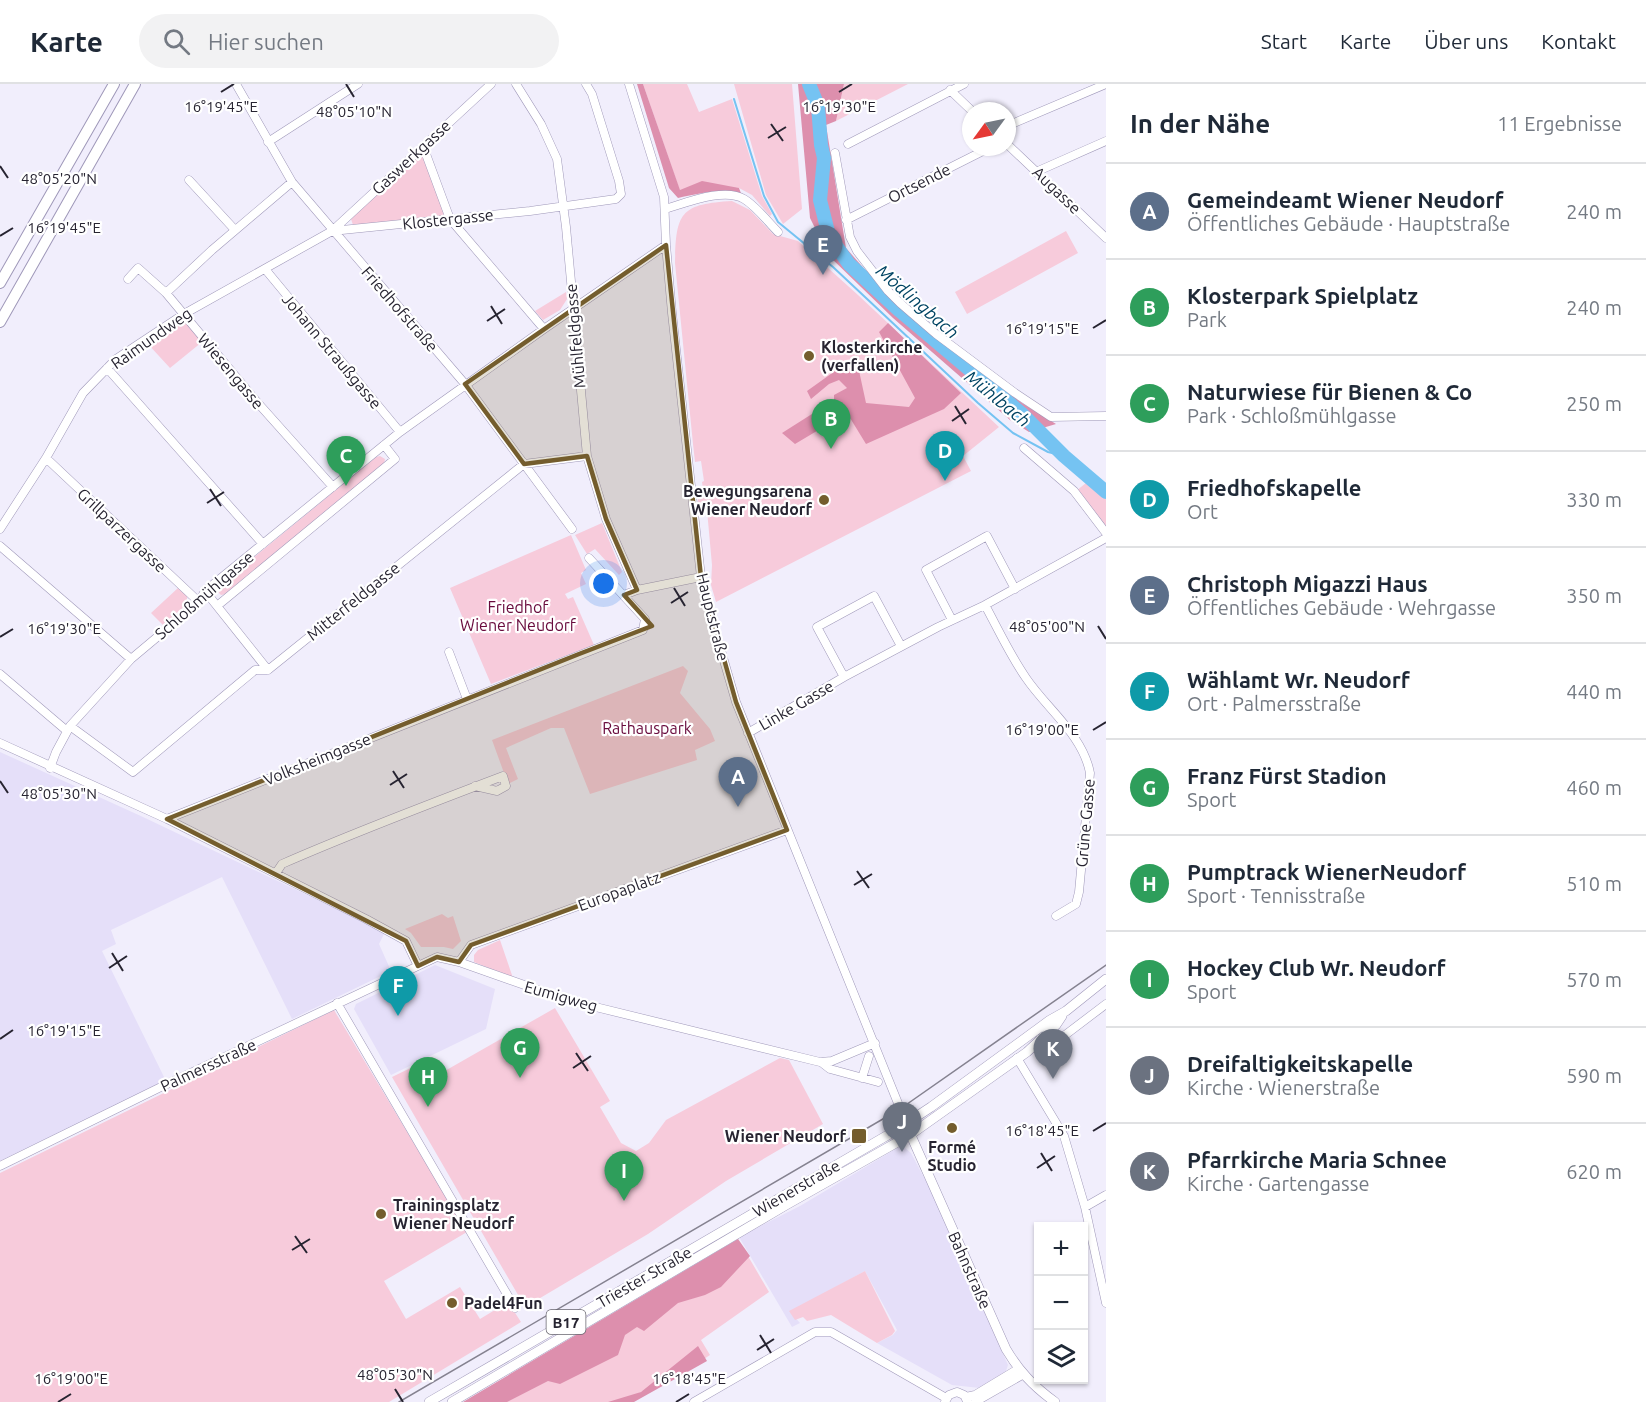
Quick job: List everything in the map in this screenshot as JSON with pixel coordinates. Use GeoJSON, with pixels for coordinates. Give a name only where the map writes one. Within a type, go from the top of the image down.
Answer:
{"type":"FeatureCollection","features":[{"type":"Feature","properties":{"kind":"highway"},"geometry":{"type":"LineString","coordinates":[[0,283],[114,84]]}},
{"type":"Feature","properties":{"kind":"highway"},"geometry":{"type":"LineString","coordinates":[[0,322],[135,84]]}},
{"type":"Feature","properties":{"kind":"main road","name":"Wienerstraße"},"geometry":{"type":"LineString","coordinates":[[707,1246],[906,1123],[1050,1020],[1066,1011],[1106,979]]}},
{"type":"Feature","properties":{"kind":"main road","name":"Wienerstraße"},"geometry":{"type":"LineString","coordinates":[[707,1246],[910,1135],[1017,1058],[1056,1025],[1066,1011]]}},
{"type":"Feature","properties":{"kind":"main road","name":"Bahnstraße"},"geometry":{"type":"LineString","coordinates":[[906,1123],[1006,1349],[1020,1372],[1055,1402]]}},
{"type":"Feature","properties":{"kind":"main road","name":"Triester Straße"},"geometry":{"type":"LineString","coordinates":[[429,1402],[707,1246]]}},
{"type":"Feature","properties":{"kind":"main road","name":"Triester Straße"},"geometry":{"type":"LineString","coordinates":[[452,1402],[707,1246]]}},
{"type":"Feature","properties":{"kind":"street","name":"Friedhofstraße"},"geometry":{"type":"LineString","coordinates":[[236,84],[292,182],[465,384],[572,529]]}},
{"type":"Feature","properties":{"kind":"street"},"geometry":{"type":"LineString","coordinates":[[268,142],[358,84]]}},
{"type":"Feature","properties":{"kind":"street","name":"Gaswerkgasse"},"geometry":{"type":"LineString","coordinates":[[332,231],[490,84]]}},
{"type":"Feature","properties":{"kind":"street","name":"Mühlfeldgasse"},"geometry":{"type":"LineString","coordinates":[[516,84],[541,124],[557,159],[587,456],[606,519],[637,590]]}},
{"type":"Feature","properties":{"kind":"street","name":"Klostergasse"},"geometry":{"type":"LineString","coordinates":[[332,231],[530,211],[616,199],[621,194],[613,158],[592,94],[586,84]]}},
{"type":"Feature","properties":{"kind":"street","name":"Hauptstraße"},"geometry":{"type":"LineString","coordinates":[[629,84],[662,186],[666,245],[701,577],[726,672],[748,733],[906,1123]]}},
{"type":"Feature","properties":{"kind":"street"},"geometry":{"type":"LineString","coordinates":[[848,144],[964,84]]}},
{"type":"Feature","properties":{"kind":"street"},"geometry":{"type":"LineString","coordinates":[[1016,122],[1106,84]]}},
{"type":"Feature","properties":{"kind":"street"},"geometry":{"type":"LineString","coordinates":[[950,90],[963,102]]}},
{"type":"Feature","properties":{"kind":"street"},"geometry":{"type":"LineString","coordinates":[[1038,171],[1106,141]]}},
{"type":"Feature","properties":{"kind":"street"},"geometry":{"type":"LineString","coordinates":[[423,146],[450,219],[544,329]]}},
{"type":"Feature","properties":{"kind":"street","name":"Augasse"},"geometry":{"type":"LineString","coordinates":[[1016,152],[1106,238]]}},
{"type":"Feature","properties":{"kind":"street"},"geometry":{"type":"LineString","coordinates":[[835,153],[850,237],[857,251],[888,291],[945,341],[1051,417],[1106,416]]}},
{"type":"Feature","properties":{"kind":"street","name":"Ortsende"},"geometry":{"type":"LineString","coordinates":[[846,220],[973,156]]}},
{"type":"Feature","properties":{"kind":"street"},"geometry":{"type":"LineString","coordinates":[[188,180],[235,230]]}},
{"type":"Feature","properties":{"kind":"street"},"geometry":{"type":"LineString","coordinates":[[166,293],[212,249],[292,182]]}},
{"type":"Feature","properties":{"kind":"street"},"geometry":{"type":"LineString","coordinates":[[665,209],[707,197],[731,194],[744,199],[778,232]]}},
{"type":"Feature","properties":{"kind":"street","name":"Raimundweg"},"geometry":{"type":"LineString","coordinates":[[0,528],[46,458],[83,393],[116,359],[184,314],[332,231]]}},
{"type":"Feature","properties":{"kind":"street","name":"Schloßmühlgasse"},"geometry":{"type":"LineString","coordinates":[[50,768],[68,729],[131,659],[199,602],[205,591],[400,432],[465,384],[666,245]]}},
{"type":"Feature","properties":{"kind":"street","name":"Wiesengasse"},"geometry":{"type":"LineString","coordinates":[[128,279],[138,268],[166,293],[257,402],[333,487]]}},
{"type":"Feature","properties":{"kind":"street","name":"Johann Straußgasse"},"geometry":{"type":"LineString","coordinates":[[265,269],[400,432]]}},
{"type":"Feature","properties":{"kind":"street"},"geometry":{"type":"LineString","coordinates":[[107,368],[263,544]]}},
{"type":"Feature","properties":{"kind":"street","name":"Schloßmühlgasse"},"geometry":{"type":"LineString","coordinates":[[217,606],[395,459],[384,445]]}},
{"type":"Feature","properties":{"kind":"street"},"geometry":{"type":"LineString","coordinates":[[1024,448],[1074,491],[1106,533]]}},
{"type":"Feature","properties":{"kind":"street"},"geometry":{"type":"LineString","coordinates":[[524,464],[587,456]]}},
{"type":"Feature","properties":{"kind":"street","name":"Grillparzergasse"},"geometry":{"type":"LineString","coordinates":[[46,458],[199,602]]}},
{"type":"Feature","properties":{"kind":"street","name":"Mitterfeldgasse"},"geometry":{"type":"LineString","coordinates":[[68,729],[132,772],[255,670],[268,670],[524,464]]}},
{"type":"Feature","properties":{"kind":"street"},"geometry":{"type":"LineString","coordinates":[[952,620],[926,570],[987,536],[1015,589]]}},
{"type":"Feature","properties":{"kind":"street","name":"Linke Gasse"},"geometry":{"type":"LineString","coordinates":[[748,733],[843,677],[985,605],[1106,538]]}},
{"type":"Feature","properties":{"kind":"street"},"geometry":{"type":"LineString","coordinates":[[0,546],[131,659]]}},
{"type":"Feature","properties":{"kind":"street"},"geometry":{"type":"LineString","coordinates":[[589,558],[624,595],[637,590],[701,577]]}},
{"type":"Feature","properties":{"kind":"street"},"geometry":{"type":"LineString","coordinates":[[205,591],[268,670]]}},
{"type":"Feature","properties":{"kind":"street","name":"Volksheimgasse"},"geometry":{"type":"LineString","coordinates":[[168,819],[643,630],[645,619],[624,595]]}},
{"type":"Feature","properties":{"kind":"street","name":"Linke Gasse"},"geometry":{"type":"LineString","coordinates":[[843,677],[817,627],[874,596],[901,646]]}},
{"type":"Feature","properties":{"kind":"street","name":"Grüne Gasse"},"geometry":{"type":"LineString","coordinates":[[985,605],[1024,675],[1080,745],[1090,773],[1079,892],[1076,904],[1056,916]]}},
{"type":"Feature","properties":{"kind":"street"},"geometry":{"type":"LineString","coordinates":[[448,652],[467,699]]}},
{"type":"Feature","properties":{"kind":"street"},"geometry":{"type":"LineString","coordinates":[[0,674],[68,729]]}},
{"type":"Feature","properties":{"kind":"street"},"geometry":{"type":"LineString","coordinates":[[0,743],[50,768],[168,819],[406,941],[418,966]]}},
{"type":"Feature","properties":{"kind":"street"},"geometry":{"type":"LineString","coordinates":[[276,873],[282,864],[363,829],[475,786]]}},
{"type":"Feature","properties":{"kind":"street","name":"Europaplatz"},"geometry":{"type":"LineString","coordinates":[[459,962],[471,945],[787,830]]}},
{"type":"Feature","properties":{"kind":"street","name":"Eumigweg"},"geometry":{"type":"LineString","coordinates":[[418,966],[437,957],[459,962],[567,1000],[820,1062],[832,1061],[875,1043]]}},
{"type":"Feature","properties":{"kind":"street","name":"Palmersstraße"},"geometry":{"type":"LineString","coordinates":[[0,1166],[418,966]]}},
{"type":"Feature","properties":{"kind":"street"},"geometry":{"type":"LineString","coordinates":[[338,1003],[515,1308]]}},
{"type":"Feature","properties":{"kind":"street"},"geometry":{"type":"LineString","coordinates":[[1040,1039],[1052,1045],[1106,1004]]}},
{"type":"Feature","properties":{"kind":"street"},"geometry":{"type":"LineString","coordinates":[[862,1078],[869,1056]]}},
{"type":"Feature","properties":{"kind":"street"},"geometry":{"type":"LineString","coordinates":[[1017,1058],[1064,1136],[1085,1208],[1106,1303]]}},
{"type":"Feature","properties":{"kind":"street"},"geometry":{"type":"LineString","coordinates":[[820,1062],[830,1069],[878,1082]]}},
{"type":"Feature","properties":{"kind":"street"},"geometry":{"type":"LineString","coordinates":[[1085,1208],[1106,1196]]}},
{"type":"Feature","properties":{"kind":"street"},"geometry":{"type":"LineString","coordinates":[[694,1402],[814,1332],[831,1332],[946,1400],[957,1392],[967,1400],[1020,1372]]}},
{"type":"Feature","properties":{"kind":"street"},"geometry":{"type":"LineString","coordinates":[[975,1402],[1020,1372]]}},
{"type":"Feature","properties":{"kind":"highlighted area"},"geometry":{"type":"Polygon","coordinates":[[[666,245],[701,577],[736,702],[787,830],[471,945],[459,962],[437,957],[418,966],[406,941],[167,819],[579,654],[652,626],[624,595],[637,590],[606,519],[587,456],[524,464],[465,384],[666,245]]]}},
{"type":"Feature","properties":{"kind":"shaded area"},"geometry":{"type":"Polygon","coordinates":[[[637,84],[643,84],[680,190],[702,181],[739,188],[742,196],[718,192],[678,198],[669,188],[637,84]]]}},
{"type":"Feature","properties":{"kind":"shaded area"},"geometry":{"type":"Polygon","coordinates":[[[798,84],[844,84],[836,121],[826,125],[846,248],[889,297],[888,302],[940,350],[950,349],[1022,403],[1056,424],[1029,432],[1010,420],[893,318],[829,256],[810,218],[798,84]]]}},
{"type":"Feature","properties":{"kind":"shaded area"},"geometry":{"type":"Polygon","coordinates":[[[888,323],[961,393],[944,409],[866,444],[847,413],[795,444],[782,433],[834,400],[834,395],[847,388],[839,380],[829,384],[811,399],[807,391],[835,371],[858,366],[866,403],[909,407],[915,398],[879,332],[888,323]]]}},
{"type":"Feature","properties":{"kind":"shaded area"},"geometry":{"type":"Polygon","coordinates":[[[0,752],[385,932],[379,944],[391,971],[292,1019],[222,877],[111,930],[116,944],[102,951],[166,1081],[0,1161],[0,752]]]}},
{"type":"Feature","properties":{"kind":"shaded area"},"geometry":{"type":"Polygon","coordinates":[[[435,965],[495,989],[486,1029],[391,1075],[354,1009],[356,1004],[435,965]]]}},
{"type":"Feature","properties":{"kind":"shaded area"},"geometry":{"type":"Polygon","coordinates":[[[899,1147],[911,1153],[929,1187],[1008,1365],[1006,1371],[980,1388],[952,1385],[877,1343],[893,1335],[897,1330],[865,1271],[790,1312],[800,1323],[792,1327],[739,1237],[800,1206],[899,1147]]]}},
{"type":"Feature","properties":{"kind":"shaded area"},"geometry":{"type":"Polygon","coordinates":[[[738,1239],[750,1256],[721,1287],[705,1295],[678,1303],[644,1331],[637,1327],[625,1335],[618,1355],[560,1384],[548,1381],[507,1402],[463,1402],[738,1239]]]}},
{"type":"Feature","properties":{"kind":"shaded area"},"geometry":{"type":"Polygon","coordinates":[[[698,1346],[707,1361],[634,1402],[608,1402],[641,1392],[698,1346]]]}},
{"type":"Feature","properties":{"kind":"green space"},"geometry":{"type":"Polygon","coordinates":[[[643,84],[687,84],[699,112],[732,99],[762,196],[772,214],[770,216],[752,195],[739,188],[680,191],[643,84]]]}},
{"type":"Feature","properties":{"kind":"green space"},"geometry":{"type":"Polygon","coordinates":[[[734,84],[792,84],[802,209],[783,224],[766,195],[734,84]]]}},
{"type":"Feature","properties":{"kind":"green space"},"geometry":{"type":"Polygon","coordinates":[[[844,84],[908,84],[836,121],[844,84]]]}},
{"type":"Feature","properties":{"kind":"green space"},"geometry":{"type":"Polygon","coordinates":[[[418,155],[424,156],[445,215],[439,218],[353,225],[351,219],[418,155]]]}},
{"type":"Feature","properties":{"kind":"green space"},"geometry":{"type":"Polygon","coordinates":[[[732,201],[750,210],[773,234],[798,241],[999,427],[963,456],[971,471],[716,602],[711,585],[712,565],[707,510],[699,510],[697,490],[703,489],[702,482],[704,481],[701,461],[695,462],[675,263],[677,233],[684,214],[701,205],[732,201]]]}},
{"type":"Feature","properties":{"kind":"green space"},"geometry":{"type":"Polygon","coordinates":[[[1066,231],[1078,253],[967,314],[955,292],[1066,231]]]}},
{"type":"Feature","properties":{"kind":"green space"},"geometry":{"type":"Polygon","coordinates":[[[566,292],[567,299],[560,310],[543,320],[535,311],[566,292]]]}},
{"type":"Feature","properties":{"kind":"green space"},"geometry":{"type":"Polygon","coordinates":[[[178,322],[186,322],[202,342],[170,368],[147,343],[178,322]]]}},
{"type":"Feature","properties":{"kind":"green space"},"geometry":{"type":"Polygon","coordinates":[[[380,456],[385,459],[384,464],[226,594],[221,595],[218,592],[219,586],[380,456]]]}},
{"type":"Feature","properties":{"kind":"green space"},"geometry":{"type":"Polygon","coordinates":[[[1086,483],[1106,499],[1106,529],[1076,491],[1086,483]]]}},
{"type":"Feature","properties":{"kind":"green space"},"geometry":{"type":"Polygon","coordinates":[[[602,523],[622,572],[619,575],[595,549],[587,554],[575,535],[602,523]]]}},
{"type":"Feature","properties":{"kind":"green space","name":"Friedhof Wiener Neudorf"},"geometry":{"type":"Polygon","coordinates":[[[571,535],[586,570],[581,573],[586,584],[565,594],[568,599],[573,597],[594,645],[491,684],[450,588],[571,535]]]}},
{"type":"Feature","properties":{"kind":"green space"},"geometry":{"type":"Polygon","coordinates":[[[178,588],[187,596],[187,604],[163,625],[151,613],[178,588]]]}},
{"type":"Feature","properties":{"kind":"green space","name":"Rathauspark"},"geometry":{"type":"Polygon","coordinates":[[[683,666],[688,671],[680,693],[710,729],[715,741],[695,750],[697,760],[590,794],[564,728],[551,728],[506,748],[518,779],[508,784],[492,740],[683,666]]]}},
{"type":"Feature","properties":{"kind":"green space"},"geometry":{"type":"Polygon","coordinates":[[[442,914],[448,918],[453,916],[461,941],[453,949],[421,947],[411,933],[405,929],[442,914]]]}},
{"type":"Feature","properties":{"kind":"green space"},"geometry":{"type":"Polygon","coordinates":[[[500,940],[513,978],[474,962],[474,955],[478,950],[500,940]]]}},
{"type":"Feature","properties":{"kind":"green space"},"geometry":{"type":"Polygon","coordinates":[[[555,1008],[610,1101],[600,1107],[621,1143],[636,1151],[649,1143],[666,1120],[780,1058],[789,1060],[823,1124],[726,1181],[648,1234],[525,1307],[392,1077],[433,1057],[443,1072],[555,1008]]]}},
{"type":"Feature","properties":{"kind":"green space"},"geometry":{"type":"Polygon","coordinates":[[[334,1010],[467,1232],[384,1281],[406,1319],[460,1287],[480,1319],[508,1302],[521,1322],[389,1402],[0,1402],[0,1173],[334,1010]]]}},
{"type":"Feature","properties":{"kind":"green space"},"geometry":{"type":"Polygon","coordinates":[[[738,1239],[769,1292],[701,1340],[710,1355],[686,1371],[620,1402],[464,1402],[738,1239]]]}},
{"type":"Feature","properties":{"kind":"green space"},"geometry":{"type":"Polygon","coordinates":[[[865,1271],[895,1331],[877,1343],[831,1315],[807,1321],[803,1317],[795,1320],[789,1311],[865,1271]]]}},
{"type":"Feature","properties":{"kind":"waterway","name":"Mödlingbach"},"geometry":{"type":"LineString","coordinates":[[809,84],[818,106],[824,158],[820,200],[829,236],[849,264],[900,311],[1021,413],[1064,456],[1106,492]]}},
{"type":"Feature","properties":{"kind":"waterway","name":"Mühlbach"},"geometry":{"type":"LineString","coordinates":[[734,99],[764,196],[778,222],[833,267],[1013,433],[1048,452],[1064,456]]}},
{"type":"Feature","properties":{"kind":"tram line"},"geometry":{"type":"LineString","coordinates":[[399,1402],[900,1109],[1106,965]]}},
{"type":"Feature","properties":{"kind":"place","name":"Christoph Migazzi Haus"},"geometry":{"type":"Point","coordinates":[823,275]}},
{"type":"Feature","properties":{"kind":"place","name":"Klosterkirche (verfallen)"},"geometry":{"type":"Point","coordinates":[809,356]}},
{"type":"Feature","properties":{"kind":"place","name":"Klosterpark Spielplatz"},"geometry":{"type":"Point","coordinates":[831,449]}},
{"type":"Feature","properties":{"kind":"place","name":"Friedhofskapelle"},"geometry":{"type":"Point","coordinates":[945,481]}},
{"type":"Feature","properties":{"kind":"place","name":"Naturwiese für Bienen & Co"},"geometry":{"type":"Point","coordinates":[346,486]}},
{"type":"Feature","properties":{"kind":"place","name":"Bewegungsarena Wiener Neudorf"},"geometry":{"type":"Point","coordinates":[824,500]}},
{"type":"Feature","properties":{"kind":"place","name":"Gemeindeamt Wiener Neudorf"},"geometry":{"type":"Point","coordinates":[738,807]}},
{"type":"Feature","properties":{"kind":"place","name":"Wählamt Wr. Neudorf"},"geometry":{"type":"Point","coordinates":[398,1016]}},
{"type":"Feature","properties":{"kind":"place","name":"Franz Fürst Stadion"},"geometry":{"type":"Point","coordinates":[520,1078]}},
{"type":"Feature","properties":{"kind":"place","name":"Pfarrkirche Maria Schnee"},"geometry":{"type":"Point","coordinates":[1053,1079]}},
{"type":"Feature","properties":{"kind":"place","name":"Pumptrack WienerNeudorf"},"geometry":{"type":"Point","coordinates":[428,1107]}},
{"type":"Feature","properties":{"kind":"place","name":"Formé Studio"},"geometry":{"type":"Point","coordinates":[952,1128]}},
{"type":"Feature","properties":{"kind":"place","name":"Wiener Neudorf"},"geometry":{"type":"Point","coordinates":[859,1136]}},
{"type":"Feature","properties":{"kind":"place","name":"Dreifaltigkeitskapelle"},"geometry":{"type":"Point","coordinates":[902,1152]}},
{"type":"Feature","properties":{"kind":"place","name":"Hockey Club Wr. Neudorf"},"geometry":{"type":"Point","coordinates":[624,1201]}},
{"type":"Feature","properties":{"kind":"place","name":"Trainingsplatz Wiener Neudorf"},"geometry":{"type":"Point","coordinates":[381,1214]}},
{"type":"Feature","properties":{"kind":"place","name":"Padel4Fun"},"geometry":{"type":"Point","coordinates":[452,1303]}}]}
